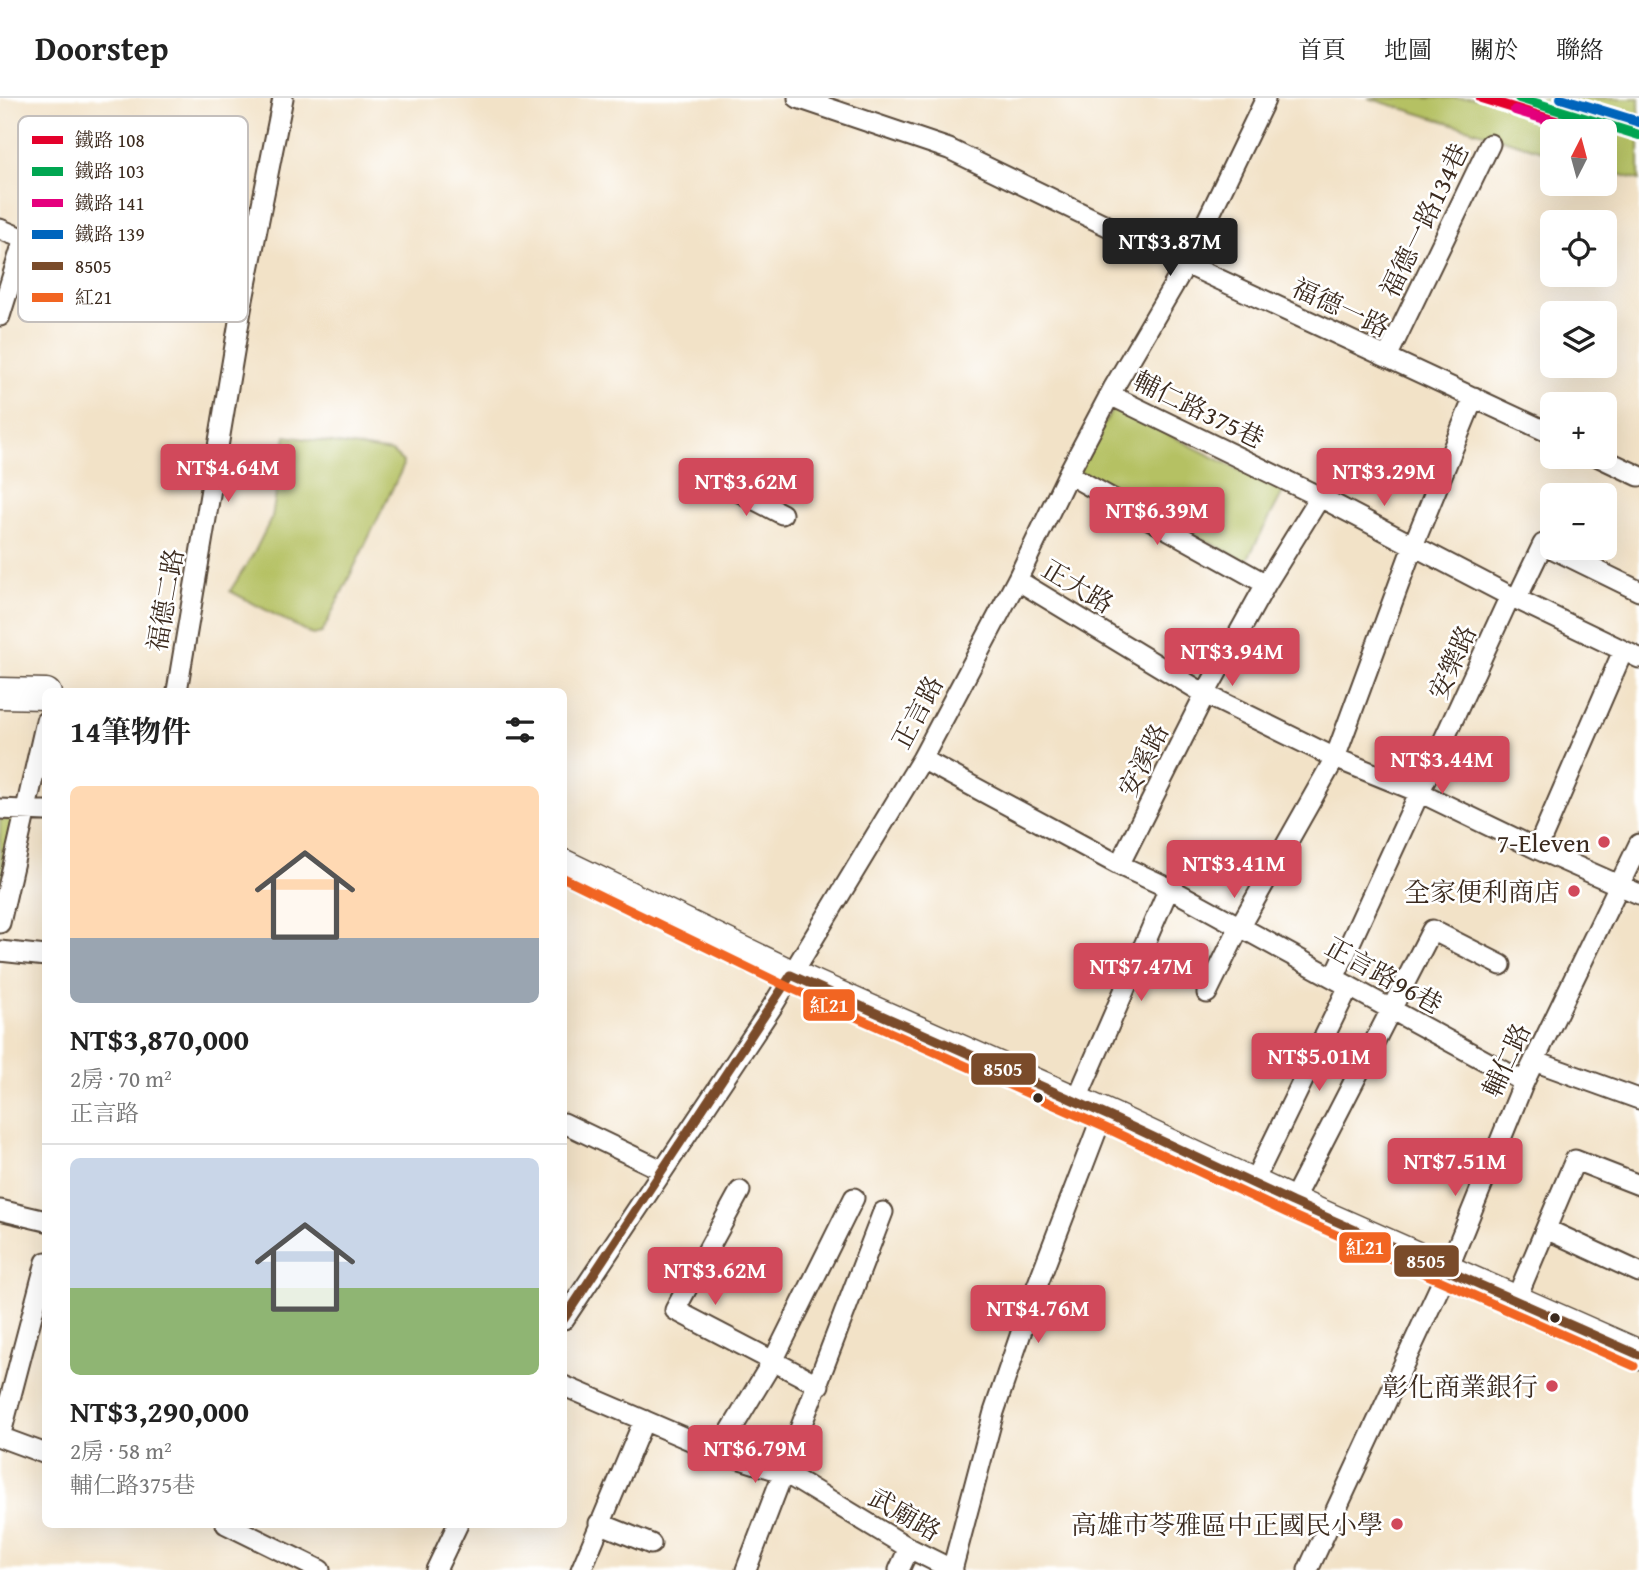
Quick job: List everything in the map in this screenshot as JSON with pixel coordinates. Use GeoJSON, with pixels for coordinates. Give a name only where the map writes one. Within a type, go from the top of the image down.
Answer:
{"type":"FeatureCollection","features":[{"type":"Feature","properties":{"kind":"main road"},"geometry":{"type":"LineString","coordinates":[[0,693],[42,694]]}},
{"type":"Feature","properties":{"kind":"main road"},"geometry":{"type":"LineString","coordinates":[[567,866],[791,975],[1076,1101],[1292,1202],[1639,1355]]}},
{"type":"Feature","properties":{"kind":"street"},"geometry":{"type":"LineString","coordinates":[[248,275],[283,98]]}},
{"type":"Feature","properties":{"kind":"street","name":"福德一路"},"geometry":{"type":"LineString","coordinates":[[798,98],[949,149],[1186,264],[1540,429]]}},
{"type":"Feature","properties":{"kind":"street","name":"正言路"},"geometry":{"type":"LineString","coordinates":[[567,1314],[791,975],[922,759],[1017,580],[1068,474],[1186,264],[1265,100]]}},
{"type":"Feature","properties":{"kind":"street","name":"福德一路134巷"},"geometry":{"type":"LineString","coordinates":[[1388,357],[1490,144]]}},
{"type":"Feature","properties":{"kind":"street"},"geometry":{"type":"LineString","coordinates":[[0,229],[18,236]]}},
{"type":"Feature","properties":{"kind":"street"},"geometry":{"type":"LineString","coordinates":[[0,316],[18,258]]}},
{"type":"Feature","properties":{"kind":"street","name":"福德二路"},"geometry":{"type":"LineString","coordinates":[[178,688],[239,322]]}},
{"type":"Feature","properties":{"kind":"street","name":"輔仁路375巷"},"geometry":{"type":"LineString","coordinates":[[1111,395],[1320,497],[1631,655]]}},
{"type":"Feature","properties":{"kind":"street"},"geometry":{"type":"LineString","coordinates":[[1206,993],[1240,926],[1335,758],[1413,546],[1474,397]]}},
{"type":"Feature","properties":{"kind":"street"},"geometry":{"type":"LineString","coordinates":[[1617,466],[1639,476]]}},
{"type":"Feature","properties":{"kind":"street"},"geometry":{"type":"LineString","coordinates":[[1068,474],[1266,584]]}},
{"type":"Feature","properties":{"kind":"street"},"geometry":{"type":"LineString","coordinates":[[728,486],[782,514]]}},
{"type":"Feature","properties":{"kind":"street","name":"安溪路"},"geometry":{"type":"LineString","coordinates":[[1119,865],[1205,694],[1266,584],[1320,497]]}},
{"type":"Feature","properties":{"kind":"street","name":"安樂路"},"geometry":{"type":"LineString","coordinates":[[1253,1183],[1342,982],[1421,793],[1513,597],[1543,544],[1639,592]]}},
{"type":"Feature","properties":{"kind":"street","name":"正大路"},"geometry":{"type":"LineString","coordinates":[[1017,580],[1205,694],[1335,758],[1421,793],[1639,894]]}},
{"type":"Feature","properties":{"kind":"street"},"geometry":{"type":"LineString","coordinates":[[1537,849],[1631,655]]}},
{"type":"Feature","properties":{"kind":"street"},"geometry":{"type":"LineString","coordinates":[[0,923],[42,738]]}},
{"type":"Feature","properties":{"kind":"street","name":"正言路96巷"},"geometry":{"type":"LineString","coordinates":[[922,759],[1119,865],[1240,926],[1524,1082]]}},
{"type":"Feature","properties":{"kind":"street"},"geometry":{"type":"LineString","coordinates":[[0,809],[42,811]]}},
{"type":"Feature","properties":{"kind":"street","name":"輔仁路"},"geometry":{"type":"LineString","coordinates":[[1308,1570],[1448,1269],[1524,1082],[1639,844]]}},
{"type":"Feature","properties":{"kind":"street"},"geometry":{"type":"LineString","coordinates":[[1076,1101],[1169,888]]}},
{"type":"Feature","properties":{"kind":"street"},"geometry":{"type":"LineString","coordinates":[[1292,1202],[1432,930],[1501,965]]}},
{"type":"Feature","properties":{"kind":"street"},"geometry":{"type":"LineString","coordinates":[[0,951],[42,956]]}},
{"type":"Feature","properties":{"kind":"street"},"geometry":{"type":"LineString","coordinates":[[1534,1061],[1639,1099]]}},
{"type":"Feature","properties":{"kind":"street"},"geometry":{"type":"LineString","coordinates":[[952,1570],[994,1412],[1037,1286],[1103,1114]]}},
{"type":"Feature","properties":{"kind":"street"},"geometry":{"type":"LineString","coordinates":[[567,1124],[662,1170]]}},
{"type":"Feature","properties":{"kind":"street"},"geometry":{"type":"LineString","coordinates":[[1516,1299],[1575,1160],[1639,1185]]}},
{"type":"Feature","properties":{"kind":"street"},"geometry":{"type":"LineString","coordinates":[[740,1191],[675,1310],[774,1359],[819,1385]]}},
{"type":"Feature","properties":{"kind":"street"},"geometry":{"type":"LineString","coordinates":[[718,1452],[774,1359],[854,1198]]}},
{"type":"Feature","properties":{"kind":"street"},"geometry":{"type":"LineString","coordinates":[[0,1210],[42,1220]]}},
{"type":"Feature","properties":{"kind":"street"},"geometry":{"type":"LineString","coordinates":[[747,1570],[883,1212]]}},
{"type":"Feature","properties":{"kind":"street"},"geometry":{"type":"LineString","coordinates":[[1546,1229],[1639,1272]]}},
{"type":"Feature","properties":{"kind":"street"},"geometry":{"type":"LineString","coordinates":[[42,1277],[0,1437],[42,1453]]}},
{"type":"Feature","properties":{"kind":"street","name":"武廟路"},"geometry":{"type":"LineString","coordinates":[[567,1387],[718,1452],[785,1473],[909,1548],[952,1570]]}},
{"type":"Feature","properties":{"kind":"street"},"geometry":{"type":"LineString","coordinates":[[582,1570],[599,1523],[644,1420]]}},
{"type":"Feature","properties":{"kind":"street"},"geometry":{"type":"LineString","coordinates":[[599,1523],[651,1544]]}},
{"type":"Feature","properties":{"kind":"street"},"geometry":{"type":"LineString","coordinates":[[234,1528],[320,1570]]}},
{"type":"Feature","properties":{"kind":"street"},"geometry":{"type":"LineString","coordinates":[[436,1570],[456,1528]]}},
{"type":"Feature","properties":{"kind":"street"},"geometry":{"type":"LineString","coordinates":[[899,1570],[909,1548]]}},
{"type":"Feature","properties":{"kind":"green space"},"geometry":{"type":"Polygon","coordinates":[[[1368,98],[1639,98],[1639,180],[1617,174],[1617,119],[1540,119],[1540,150],[1368,98]]]}},
{"type":"Feature","properties":{"kind":"green space"},"geometry":{"type":"Polygon","coordinates":[[[1114,407],[1283,492],[1246,562],[1077,470],[1114,407]]]}},
{"type":"Feature","properties":{"kind":"green space"},"geometry":{"type":"Polygon","coordinates":[[[286,436],[392,452],[403,462],[322,633],[313,635],[230,591],[254,553],[272,517],[286,436]]]}},
{"type":"Feature","properties":{"kind":"green space"},"geometry":{"type":"Polygon","coordinates":[[[0,819],[17,820],[0,894],[0,819]]]}},
{"type":"Feature","properties":{"kind":"rail line","name":"108"},"geometry":{"type":"LineString","coordinates":[[1481,98],[1549,119]]}},
{"type":"Feature","properties":{"kind":"rail line","name":"103"},"geometry":{"type":"LineString","coordinates":[[1519,98],[1639,135]]}},
{"type":"Feature","properties":{"kind":"rail line","name":"139"},"geometry":{"type":"LineString","coordinates":[[1561,98],[1639,122]]}},
{"type":"Feature","properties":{"kind":"rail line","name":"141"},"geometry":{"type":"LineString","coordinates":[[1515,110],[1545,119]]}},
{"type":"Feature","properties":{"kind":"transit line","name":"紅21"},"geometry":{"type":"LineString","coordinates":[[567,879],[786,986],[1106,1128],[1287,1213],[1634,1366]]}},
{"type":"Feature","properties":{"kind":"transit line","name":"8505"},"geometry":{"type":"LineString","coordinates":[[791,975],[1111,1117],[1292,1202],[1639,1355]]}},
{"type":"Feature","properties":{"kind":"transit line","name":"8505"},"geometry":{"type":"LineString","coordinates":[[567,1314],[791,975]]}},
{"type":"Feature","properties":{"kind":"place","name":"7-Eleven"},"geometry":{"type":"Point","coordinates":[1604,842]}},
{"type":"Feature","properties":{"kind":"place","name":"全家便利商店"},"geometry":{"type":"Point","coordinates":[1574,891]}},
{"type":"Feature","properties":{"kind":"place","name":"彰化商業銀行"},"geometry":{"type":"Point","coordinates":[1552,1386]}},
{"type":"Feature","properties":{"kind":"place","name":"高雄市苓雅區中正國民小學"},"geometry":{"type":"Point","coordinates":[1397,1524]}}]}
